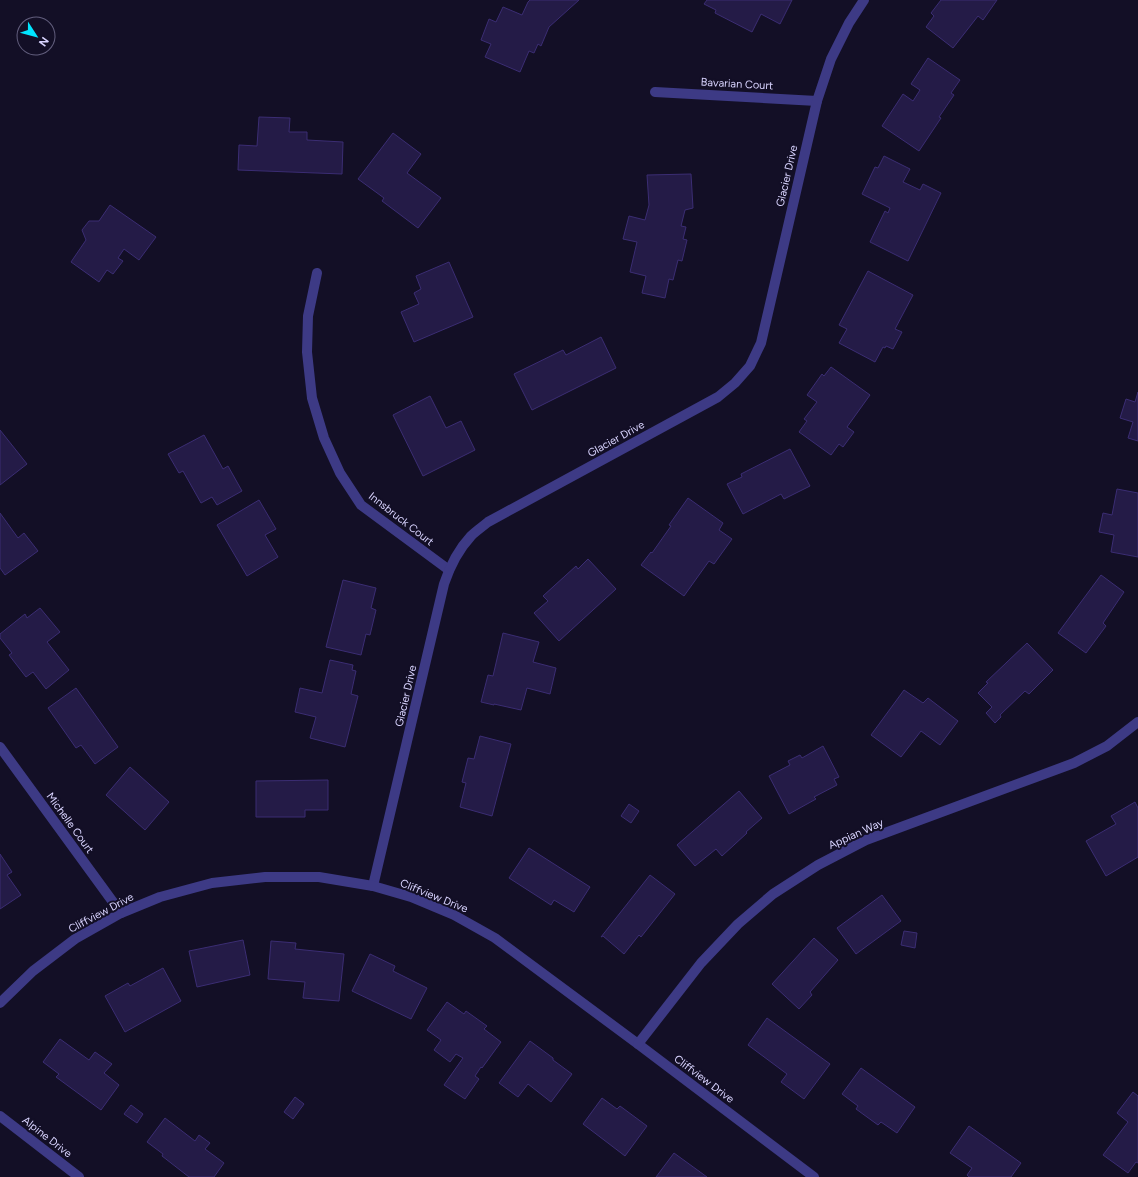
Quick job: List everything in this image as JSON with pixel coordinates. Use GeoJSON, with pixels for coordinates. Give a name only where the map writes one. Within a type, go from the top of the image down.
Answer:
{"type":"FeatureCollection","features":[{"type":"Feature","properties":{"kind":"street","name":"Glacier Drive"},"geometry":{"type":"LineString","coordinates":[[373,886],[444,584],[449,570],[459,552],[471,536],[488,522],[718,397],[735,383],[750,366],[761,343],[817,101],[831,59],[849,23],[864,0]]}},
{"type":"Feature","properties":{"kind":"street","name":"Bavarian Court"},"geometry":{"type":"LineString","coordinates":[[655,92],[817,101]]}},
{"type":"Feature","properties":{"kind":"street","name":"Innsbruck Court"},"geometry":{"type":"LineString","coordinates":[[317,273],[308,316],[307,352],[312,398],[324,438],[340,473],[361,505],[449,570]]}},
{"type":"Feature","properties":{"kind":"street","name":"Appian Way"},"geometry":{"type":"LineString","coordinates":[[638,1044],[700,963],[738,924],[773,894],[818,864],[866,840],[1074,763],[1107,746],[1138,722]]}},
{"type":"Feature","properties":{"kind":"street","name":"Michelle Court"},"geometry":{"type":"LineString","coordinates":[[0,747],[121,913]]}},
{"type":"Feature","properties":{"kind":"street","name":"Cliffview Drive"},"geometry":{"type":"LineString","coordinates":[[0,1003],[32,971],[75,939],[121,913],[160,897],[212,883],[265,877],[319,877],[373,886],[410,897],[454,915],[495,938],[814,1177]]}},
{"type":"Feature","properties":{"kind":"street","name":"Alpine Drive"},"geometry":{"type":"LineString","coordinates":[[0,1116],[79,1177]]}},
{"type":"Feature","properties":{"kind":"building"},"geometry":{"type":"Polygon","coordinates":[[[530,0],[579,0],[549,27],[541,46],[538,44],[534,53],[529,51],[520,72],[485,57],[491,44],[481,40],[489,19],[496,22],[503,7],[522,15],[530,0]]]}},
{"type":"Feature","properties":{"kind":"building"},"geometry":{"type":"Polygon","coordinates":[[[707,0],[792,0],[780,24],[761,14],[752,32],[715,13],[716,10],[704,4],[707,0]]]}},
{"type":"Feature","properties":{"kind":"building"},"geometry":{"type":"Polygon","coordinates":[[[941,0],[997,0],[983,20],[978,16],[953,48],[926,27],[934,16],[931,13],[941,0]]]}},
{"type":"Feature","properties":{"kind":"building"},"geometry":{"type":"Polygon","coordinates":[[[928,58],[960,80],[951,93],[954,95],[939,117],[941,118],[919,151],[882,126],[903,94],[913,101],[920,90],[911,84],[928,58]]]}},
{"type":"Feature","properties":{"kind":"building"},"geometry":{"type":"Polygon","coordinates":[[[259,117],[290,118],[289,132],[307,132],[307,140],[343,142],[342,174],[238,170],[239,145],[257,146],[259,117]]]}},
{"type":"Feature","properties":{"kind":"building"},"geometry":{"type":"Polygon","coordinates":[[[393,133],[421,154],[407,173],[441,198],[418,228],[382,201],[384,198],[358,179],[393,133]]]}},
{"type":"Feature","properties":{"kind":"building"},"geometry":{"type":"Polygon","coordinates":[[[884,156],[910,169],[903,182],[920,190],[923,184],[941,193],[908,261],[870,242],[885,211],[888,213],[890,208],[862,194],[875,167],[878,168],[884,156]]]}},
{"type":"Feature","properties":{"kind":"building"},"geometry":{"type":"Polygon","coordinates":[[[691,174],[693,208],[685,210],[681,226],[686,227],[683,239],[687,240],[682,261],[678,260],[673,280],[669,279],[665,298],[642,293],[646,276],[630,272],[637,242],[623,239],[629,216],[645,220],[649,205],[647,175],[691,174]]]}},
{"type":"Feature","properties":{"kind":"building"},"geometry":{"type":"Polygon","coordinates":[[[110,205],[156,237],[139,260],[124,249],[118,258],[123,261],[113,274],[107,270],[99,282],[71,262],[86,240],[82,230],[89,221],[99,221],[110,205]]]}},
{"type":"Feature","properties":{"kind":"building"},"geometry":{"type":"Polygon","coordinates":[[[449,262],[473,317],[414,342],[401,312],[419,304],[414,293],[421,289],[416,276],[449,262]]]}},
{"type":"Feature","properties":{"kind":"building"},"geometry":{"type":"Polygon","coordinates":[[[868,271],[913,295],[895,329],[902,332],[893,349],[886,346],[885,348],[883,347],[875,362],[839,343],[847,329],[839,325],[868,271]]]}},
{"type":"Feature","properties":{"kind":"building"},"geometry":{"type":"Polygon","coordinates":[[[601,337],[616,368],[532,410],[514,374],[563,350],[566,355],[601,337]]]}},
{"type":"Feature","properties":{"kind":"building"},"geometry":{"type":"Polygon","coordinates":[[[831,367],[870,395],[847,427],[854,432],[843,447],[839,444],[831,455],[799,432],[807,421],[804,419],[817,402],[807,395],[822,374],[824,376],[831,367]]]}},
{"type":"Feature","properties":{"kind":"building"},"geometry":{"type":"Polygon","coordinates":[[[1138,392],[1138,441],[1128,438],[1133,422],[1120,418],[1126,399],[1135,402],[1138,392]]]}},
{"type":"Feature","properties":{"kind":"building"},"geometry":{"type":"Polygon","coordinates":[[[430,396],[446,428],[461,421],[475,450],[423,476],[393,415],[430,396]]]}},
{"type":"Feature","properties":{"kind":"building"},"geometry":{"type":"Polygon","coordinates":[[[0,430],[27,464],[0,485],[0,430]]]}},
{"type":"Feature","properties":{"kind":"building"},"geometry":{"type":"Polygon","coordinates":[[[204,435],[223,469],[228,466],[242,491],[217,505],[212,497],[201,503],[183,471],[179,473],[168,454],[204,435]]]}},
{"type":"Feature","properties":{"kind":"building"},"geometry":{"type":"Polygon","coordinates":[[[790,449],[810,486],[784,499],[781,494],[743,514],[727,484],[742,477],[741,474],[790,449]]]}},
{"type":"Feature","properties":{"kind":"building"},"geometry":{"type":"Polygon","coordinates":[[[1117,489],[1138,493],[1138,557],[1111,552],[1114,535],[1099,532],[1103,513],[1112,515],[1117,489]]]}},
{"type":"Feature","properties":{"kind":"building"},"geometry":{"type":"Polygon","coordinates":[[[688,498],[723,523],[719,530],[732,539],[714,564],[709,561],[684,596],[641,565],[651,552],[652,553],[671,526],[669,525],[688,498]]]}},
{"type":"Feature","properties":{"kind":"building"},"geometry":{"type":"Polygon","coordinates":[[[259,500],[276,529],[265,535],[278,557],[247,576],[217,525],[259,500]]]}},
{"type":"Feature","properties":{"kind":"building"},"geometry":{"type":"Polygon","coordinates":[[[0,513],[18,538],[24,533],[38,551],[5,575],[0,568],[0,513]]]}},
{"type":"Feature","properties":{"kind":"building"},"geometry":{"type":"Polygon","coordinates":[[[588,559],[616,589],[559,641],[534,613],[548,601],[543,596],[576,566],[578,569],[588,559]]]}},
{"type":"Feature","properties":{"kind":"building"},"geometry":{"type":"Polygon","coordinates":[[[1101,575],[1124,592],[1103,623],[1106,626],[1086,653],[1058,633],[1101,575]]]}},
{"type":"Feature","properties":{"kind":"building"},"geometry":{"type":"Polygon","coordinates":[[[343,580],[376,588],[371,608],[376,610],[370,635],[366,634],[361,655],[326,647],[343,580]]]}},
{"type":"Feature","properties":{"kind":"building"},"geometry":{"type":"Polygon","coordinates":[[[40,608],[60,632],[47,642],[69,670],[46,689],[33,672],[26,677],[9,655],[12,653],[0,638],[0,634],[25,614],[27,618],[40,608]]]}},
{"type":"Feature","properties":{"kind":"building"},"geometry":{"type":"Polygon","coordinates":[[[503,633],[539,642],[533,662],[556,668],[550,694],[527,688],[521,710],[481,702],[488,675],[493,676],[503,633]]]}},
{"type":"Feature","properties":{"kind":"building"},"geometry":{"type":"Polygon","coordinates":[[[1027,643],[1053,670],[1029,694],[1025,691],[1000,715],[1001,717],[995,723],[986,713],[992,707],[978,693],[988,683],[986,682],[1027,643]]]}},
{"type":"Feature","properties":{"kind":"building"},"geometry":{"type":"Polygon","coordinates":[[[330,660],[353,665],[352,670],[356,671],[351,694],[358,696],[345,747],[310,738],[316,717],[295,712],[300,688],[322,693],[330,660]]]}},
{"type":"Feature","properties":{"kind":"building"},"geometry":{"type":"Polygon","coordinates":[[[76,688],[118,747],[95,764],[81,745],[76,748],[48,708],[76,688]]]}},
{"type":"Feature","properties":{"kind":"building"},"geometry":{"type":"Polygon","coordinates":[[[904,690],[923,703],[928,698],[958,721],[940,745],[921,731],[901,757],[871,735],[904,690]]]}},
{"type":"Feature","properties":{"kind":"building"},"geometry":{"type":"Polygon","coordinates":[[[480,736],[511,744],[492,816],[460,807],[466,783],[462,782],[468,758],[474,759],[480,736]]]}},
{"type":"Feature","properties":{"kind":"building"},"geometry":{"type":"Polygon","coordinates":[[[823,746],[839,777],[834,779],[837,785],[814,797],[816,799],[789,814],[769,776],[790,765],[788,761],[800,755],[802,758],[823,746]]]}},
{"type":"Feature","properties":{"kind":"building"},"geometry":{"type":"Polygon","coordinates":[[[130,767],[169,802],[145,830],[106,795],[130,767]]]}},
{"type":"Feature","properties":{"kind":"building"},"geometry":{"type":"Polygon","coordinates":[[[328,780],[328,810],[305,810],[305,817],[256,817],[256,781],[328,780]]]}},
{"type":"Feature","properties":{"kind":"building"},"geometry":{"type":"Polygon","coordinates":[[[739,791],[762,818],[722,856],[716,849],[695,866],[677,845],[739,791]]]}},
{"type":"Feature","properties":{"kind":"building"},"geometry":{"type":"Polygon","coordinates":[[[1135,802],[1138,808],[1138,857],[1106,876],[1086,841],[1116,824],[1111,816],[1135,802]]]}},
{"type":"Feature","properties":{"kind":"building"},"geometry":{"type":"Polygon","coordinates":[[[629,804],[639,811],[631,823],[621,816],[629,804]]]}},
{"type":"Feature","properties":{"kind":"building"},"geometry":{"type":"Polygon","coordinates":[[[529,848],[590,887],[574,912],[554,900],[551,905],[509,878],[529,848]]]}},
{"type":"Feature","properties":{"kind":"building"},"geometry":{"type":"Polygon","coordinates":[[[0,854],[12,872],[7,875],[21,895],[0,909],[0,854]]]}},
{"type":"Feature","properties":{"kind":"building"},"geometry":{"type":"Polygon","coordinates":[[[650,875],[675,894],[641,937],[639,935],[624,954],[603,936],[601,937],[650,875]]]}},
{"type":"Feature","properties":{"kind":"building"},"geometry":{"type":"Polygon","coordinates":[[[882,895],[901,921],[856,954],[837,928],[882,895]]]}},
{"type":"Feature","properties":{"kind":"building"},"geometry":{"type":"Polygon","coordinates":[[[904,931],[917,933],[915,948],[901,945],[904,931]]]}},
{"type":"Feature","properties":{"kind":"building"},"geometry":{"type":"Polygon","coordinates":[[[814,938],[838,960],[810,992],[812,995],[799,1009],[772,984],[814,938]]]}},
{"type":"Feature","properties":{"kind":"building"},"geometry":{"type":"Polygon","coordinates":[[[243,940],[250,975],[197,987],[189,951],[243,940]]]}},
{"type":"Feature","properties":{"kind":"building"},"geometry":{"type":"Polygon","coordinates":[[[271,941],[296,943],[295,949],[344,954],[339,1001],[303,998],[305,982],[268,979],[271,941]]]}},
{"type":"Feature","properties":{"kind":"building"},"geometry":{"type":"Polygon","coordinates":[[[370,954],[395,966],[393,971],[427,988],[411,1019],[352,991],[370,954]]]}},
{"type":"Feature","properties":{"kind":"building"},"geometry":{"type":"Polygon","coordinates":[[[163,968],[181,1001],[125,1032],[105,996],[128,983],[130,986],[163,968]]]}},
{"type":"Feature","properties":{"kind":"building"},"geometry":{"type":"Polygon","coordinates":[[[447,1002],[464,1014],[466,1011],[487,1026],[484,1029],[501,1042],[475,1076],[479,1079],[465,1099],[444,1085],[463,1058],[456,1054],[450,1062],[434,1050],[441,1040],[427,1030],[447,1002]]]}},
{"type":"Feature","properties":{"kind":"building"},"geometry":{"type":"Polygon","coordinates":[[[767,1018],[830,1064],[804,1099],[781,1082],[787,1074],[748,1045],[767,1018]]]}},
{"type":"Feature","properties":{"kind":"building"},"geometry":{"type":"Polygon","coordinates":[[[60,1039],[89,1060],[95,1052],[112,1064],[104,1073],[119,1085],[101,1110],[56,1077],[59,1074],[43,1062],[60,1039]]]}},
{"type":"Feature","properties":{"kind":"building"},"geometry":{"type":"Polygon","coordinates":[[[530,1041],[572,1074],[551,1102],[528,1084],[518,1097],[499,1083],[530,1041]]]}},
{"type":"Feature","properties":{"kind":"building"},"geometry":{"type":"Polygon","coordinates":[[[861,1068],[915,1107],[897,1133],[881,1122],[878,1125],[856,1109],[858,1106],[842,1094],[861,1068]]]}},
{"type":"Feature","properties":{"kind":"building"},"geometry":{"type":"Polygon","coordinates":[[[1133,1092],[1138,1096],[1138,1163],[1136,1162],[1128,1173],[1103,1155],[1128,1122],[1117,1113],[1133,1092]]]}},
{"type":"Feature","properties":{"kind":"building"},"geometry":{"type":"Polygon","coordinates":[[[295,1097],[304,1104],[293,1119],[284,1112],[295,1097]]]}},
{"type":"Feature","properties":{"kind":"building"},"geometry":{"type":"Polygon","coordinates":[[[602,1098],[617,1109],[620,1106],[647,1126],[625,1156],[583,1124],[602,1098]]]}},
{"type":"Feature","properties":{"kind":"building"},"geometry":{"type":"Polygon","coordinates":[[[131,1105],[143,1114],[137,1123],[124,1114],[131,1105]]]}},
{"type":"Feature","properties":{"kind":"building"},"geometry":{"type":"Polygon","coordinates":[[[165,1118],[195,1141],[199,1135],[210,1143],[205,1149],[224,1163],[214,1177],[189,1177],[147,1142],[165,1118]]]}},
{"type":"Feature","properties":{"kind":"building"},"geometry":{"type":"Polygon","coordinates":[[[969,1126],[1021,1163],[1011,1177],[969,1177],[967,1175],[972,1168],[950,1153],[969,1126]]]}},
{"type":"Feature","properties":{"kind":"building"},"geometry":{"type":"Polygon","coordinates":[[[674,1153],[707,1177],[656,1177],[674,1153]]]}}]}
